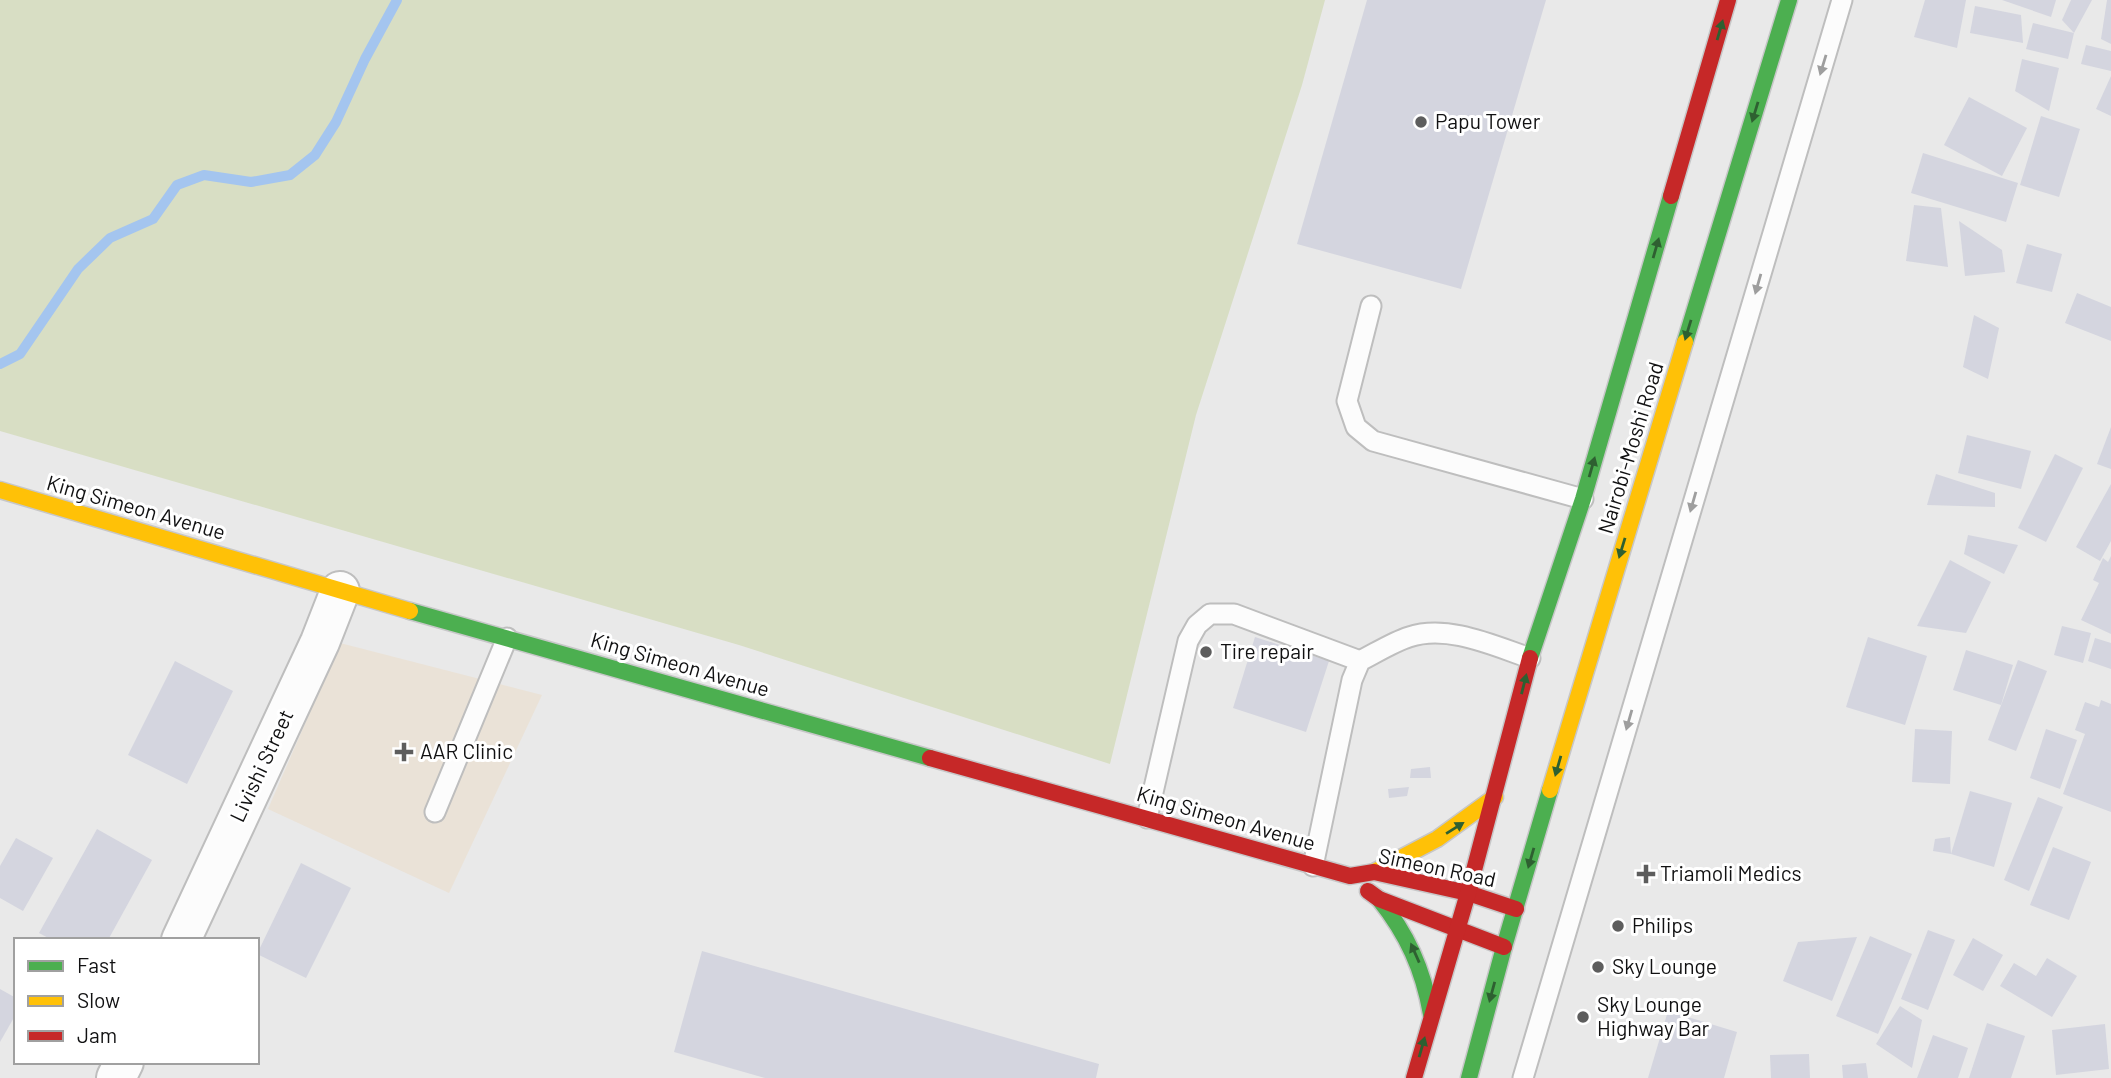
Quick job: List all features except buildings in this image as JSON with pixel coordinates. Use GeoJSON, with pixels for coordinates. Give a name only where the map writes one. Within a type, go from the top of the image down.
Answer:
{"type":"FeatureCollection","features":[{"type":"Feature","properties":{"kind":"main road","name":"Nairobi-Moshi Road"},"geometry":{"type":"LineString","coordinates":[[1413,1078],[1495,797],[1530,657],[1583,499],[1728,0]]}},
{"type":"Feature","properties":{"kind":"main road","name":"Nairobi-Moshi Road"},"geometry":{"type":"LineString","coordinates":[[1469,1078],[1504,947],[1605,605],[1789,0]]}},
{"type":"Feature","properties":{"kind":"main road","name":"King Simeon Avenue"},"geometry":{"type":"LineString","coordinates":[[0,490],[340,591],[1350,876]]}},
{"type":"Feature","properties":{"kind":"main road"},"geometry":{"type":"LineString","coordinates":[[1374,873],[1409,857],[1471,818],[1495,797]]}},
{"type":"Feature","properties":{"kind":"main road","name":"Simeon Road"},"geometry":{"type":"LineString","coordinates":[[1350,876],[1374,873],[1468,893],[1516,909]]}},
{"type":"Feature","properties":{"kind":"main road","name":"Simeon Road"},"geometry":{"type":"LineString","coordinates":[[1350,876],[1379,898],[1504,947]]}},
{"type":"Feature","properties":{"kind":"main road"},"geometry":{"type":"LineString","coordinates":[[1379,898],[1400,924],[1416,954],[1431,1016]]}},
{"type":"Feature","properties":{"kind":"street","name":"Livishi Street"},"geometry":{"type":"LineString","coordinates":[[182,938],[320,642],[340,591]]}},
{"type":"Feature","properties":{"kind":"lane"},"geometry":{"type":"LineString","coordinates":[[1523,1078],[1842,0]]}},
{"type":"Feature","properties":{"kind":"lane"},"geometry":{"type":"LineString","coordinates":[[1371,306],[1347,401],[1356,427],[1373,441],[1583,499]]}},
{"type":"Feature","properties":{"kind":"lane"},"geometry":{"type":"LineString","coordinates":[[1147,818],[1188,641],[1197,625],[1210,614],[1234,614],[1360,660]]}},
{"type":"Feature","properties":{"kind":"lane"},"geometry":{"type":"LineString","coordinates":[[1313,866],[1352,680],[1360,660],[1410,636],[1436,633],[1458,635],[1530,657]]}},
{"type":"Feature","properties":{"kind":"lane"},"geometry":{"type":"LineString","coordinates":[[435,812],[507,638]]}},
{"type":"Feature","properties":{"kind":"shaded area","name":"AAR Clinic"},"geometry":{"type":"Polygon","coordinates":[[[340,643],[542,695],[449,893],[268,809],[340,643]]]}},
{"type":"Feature","properties":{"kind":"green space"},"geometry":{"type":"Polygon","coordinates":[[[0,0],[1325,0],[1302,85],[1196,415],[1110,764],[739,645],[0,431],[0,0]]]}},
{"type":"Feature","properties":{"kind":"waterway"},"geometry":{"type":"LineString","coordinates":[[0,364],[20,354],[78,269],[110,238],[153,219],[177,185],[204,175],[251,182],[290,175],[315,155],[336,122],[365,59],[397,0]]}},
{"type":"Feature","properties":{"kind":"traffic: fast"},"geometry":{"type":"LineString","coordinates":[[1685,342],[1789,0]]}},
{"type":"Feature","properties":{"kind":"traffic: fast"},"geometry":{"type":"LineString","coordinates":[[1530,658],[1583,499],[1671,196]]}},
{"type":"Feature","properties":{"kind":"traffic: fast"},"geometry":{"type":"LineString","coordinates":[[410,611],[930,758]]}},
{"type":"Feature","properties":{"kind":"traffic: fast"},"geometry":{"type":"LineString","coordinates":[[1469,1078],[1550,790]]}},
{"type":"Feature","properties":{"kind":"traffic: fast"},"geometry":{"type":"LineString","coordinates":[[1379,899],[1398,925],[1412,953],[1431,1014]]}},
{"type":"Feature","properties":{"kind":"traffic: slow"},"geometry":{"type":"LineString","coordinates":[[1550,790],[1685,342]]}},
{"type":"Feature","properties":{"kind":"traffic: slow"},"geometry":{"type":"LineString","coordinates":[[0,490],[410,611]]}},
{"type":"Feature","properties":{"kind":"traffic: slow"},"geometry":{"type":"LineString","coordinates":[[1374,872],[1437,839],[1495,797]]}},
{"type":"Feature","properties":{"kind":"traffic: jam"},"geometry":{"type":"LineString","coordinates":[[1671,196],[1728,0]]}},
{"type":"Feature","properties":{"kind":"traffic: jam"},"geometry":{"type":"LineString","coordinates":[[1414,1078],[1468,893],[1530,658]]}},
{"type":"Feature","properties":{"kind":"traffic: jam"},"geometry":{"type":"LineString","coordinates":[[930,758],[1350,876],[1374,872],[1468,893],[1516,909]]}},
{"type":"Feature","properties":{"kind":"traffic: jam"},"geometry":{"type":"LineString","coordinates":[[1368,891],[1379,899],[1504,947]]}},
{"type":"Feature","properties":{"kind":"place","name":"Papu Tower"},"geometry":{"type":"Point","coordinates":[1421,122]}},
{"type":"Feature","properties":{"kind":"place","name":"Tire repair"},"geometry":{"type":"Point","coordinates":[1206,652]}},
{"type":"Feature","properties":{"kind":"place","name":"AAR Clinic"},"geometry":{"type":"Point","coordinates":[404,752]}},
{"type":"Feature","properties":{"kind":"place","name":"Triamoli Medics"},"geometry":{"type":"Point","coordinates":[1646,874]}},
{"type":"Feature","properties":{"kind":"place","name":"Philips"},"geometry":{"type":"Point","coordinates":[1618,926]}},
{"type":"Feature","properties":{"kind":"place","name":"Sky Lounge"},"geometry":{"type":"Point","coordinates":[1598,967]}},
{"type":"Feature","properties":{"kind":"place","name":"Sky Lounge Highway Bar"},"geometry":{"type":"Point","coordinates":[1583,1017]}}]}
